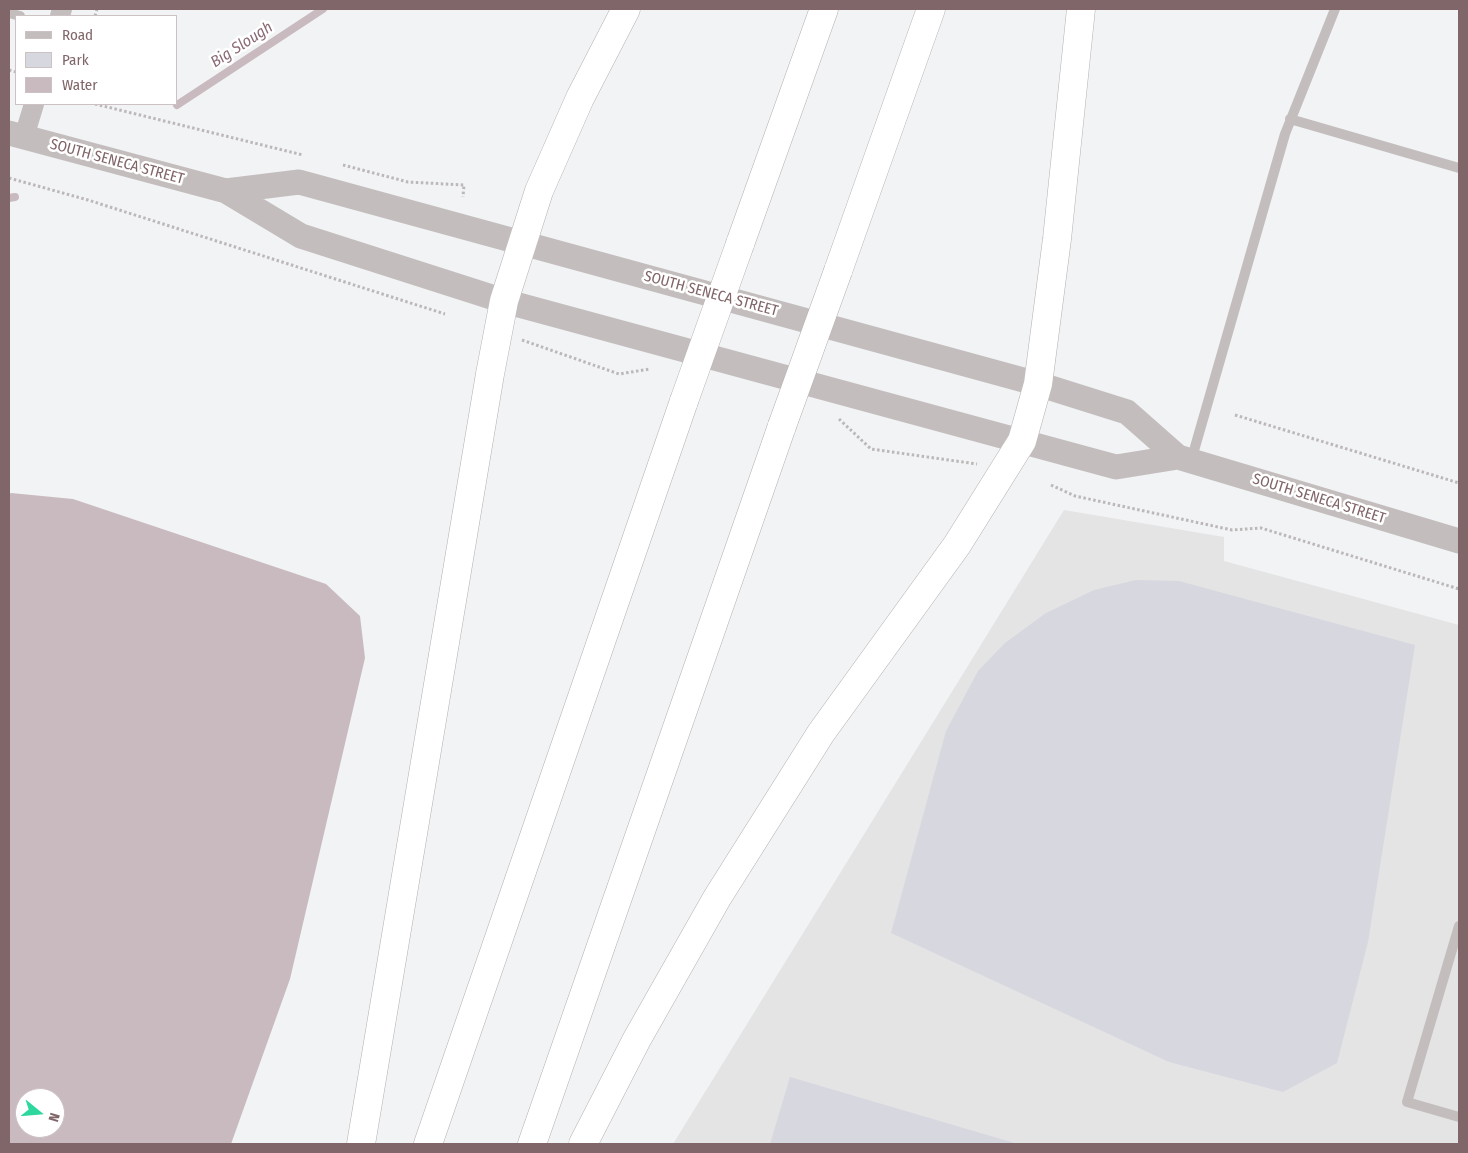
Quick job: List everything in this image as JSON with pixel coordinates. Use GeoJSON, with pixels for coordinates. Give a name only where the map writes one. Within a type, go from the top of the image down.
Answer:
{"type":"FeatureCollection","features":[{"type":"Feature","properties":{"kind":"highway"},"geometry":{"type":"LineString","coordinates":[[362,1144],[490,374],[504,301],[539,191],[580,98],[626,9]]}},
{"type":"Feature","properties":{"kind":"highway"},"geometry":{"type":"LineString","coordinates":[[428,1144],[684,401],[824,9]]}},
{"type":"Feature","properties":{"kind":"highway"},"geometry":{"type":"LineString","coordinates":[[532,1144],[782,426],[931,9]]}},
{"type":"Feature","properties":{"kind":"highway"},"geometry":{"type":"LineString","coordinates":[[583,1144],[638,1039],[717,898],[821,733],[957,545],[1022,441],[1038,384],[1057,239],[1081,9]]}},
{"type":"Feature","properties":{"kind":"street"},"geometry":{"type":"LineString","coordinates":[[16,135],[33,105]]}},
{"type":"Feature","properties":{"kind":"street","name":"SOUTH SENECA STREET"},"geometry":{"type":"LineString","coordinates":[[16,135],[226,191],[301,236],[504,301],[1116,467],[1185,459]]}},
{"type":"Feature","properties":{"kind":"street","name":"SOUTH SENECA STREET"},"geometry":{"type":"LineString","coordinates":[[226,191],[299,182],[1038,384],[1127,412],[1185,459],[1459,541]]}},
{"type":"Feature","properties":{"kind":"lane"},"geometry":{"type":"LineString","coordinates":[[1185,459],[1290,119],[1335,9]]}},
{"type":"Feature","properties":{"kind":"lane"},"geometry":{"type":"LineString","coordinates":[[1290,119],[1459,168]]}},
{"type":"Feature","properties":{"kind":"lane"},"geometry":{"type":"LineString","coordinates":[[1459,926],[1407,1102],[1459,1117]]}},
{"type":"Feature","properties":{"kind":"path"},"geometry":{"type":"LineString","coordinates":[[99,105],[304,156]]}},
{"type":"Feature","properties":{"kind":"path"},"geometry":{"type":"LineString","coordinates":[[342,165],[408,182],[464,185],[463,197]]}},
{"type":"Feature","properties":{"kind":"path"},"geometry":{"type":"LineString","coordinates":[[9,178],[88,200],[445,314]]}},
{"type":"Feature","properties":{"kind":"path"},"geometry":{"type":"LineString","coordinates":[[519,339],[618,374],[649,368],[658,371]]}},
{"type":"Feature","properties":{"kind":"path"},"geometry":{"type":"LineString","coordinates":[[829,416],[839,419],[871,449],[978,464]]}},
{"type":"Feature","properties":{"kind":"path"},"geometry":{"type":"LineString","coordinates":[[1235,416],[1459,483]]}},
{"type":"Feature","properties":{"kind":"path"},"geometry":{"type":"LineString","coordinates":[[1051,485],[1075,496],[1232,530],[1261,528],[1459,589]]}},
{"type":"Feature","properties":{"kind":"shaded area"},"geometry":{"type":"Polygon","coordinates":[[[1064,510],[1224,537],[1224,561],[1459,625],[1459,1144],[673,1144],[1064,510]]]}},
{"type":"Feature","properties":{"kind":"green space"},"geometry":{"type":"Polygon","coordinates":[[[1136,580],[1179,581],[1415,645],[1368,942],[1337,1063],[1283,1092],[1169,1062],[891,933],[946,731],[978,671],[1005,643],[1046,613],[1094,590],[1136,580]]]}},
{"type":"Feature","properties":{"kind":"green space"},"geometry":{"type":"Polygon","coordinates":[[[790,1077],[1018,1144],[770,1144],[790,1077]]]}},
{"type":"Feature","properties":{"kind":"water"},"geometry":{"type":"Polygon","coordinates":[[[11,493],[73,499],[326,584],[360,616],[365,658],[290,979],[231,1144],[9,1144],[9,494],[11,493]]]}},
{"type":"Feature","properties":{"kind":"waterway","name":"Big Slough"},"geometry":{"type":"LineString","coordinates":[[178,104],[323,9]]}},
{"type":"Feature","properties":{"kind":"waterway","name":"Big Slough"},"geometry":{"type":"LineString","coordinates":[[9,198],[15,197]]}}]}
